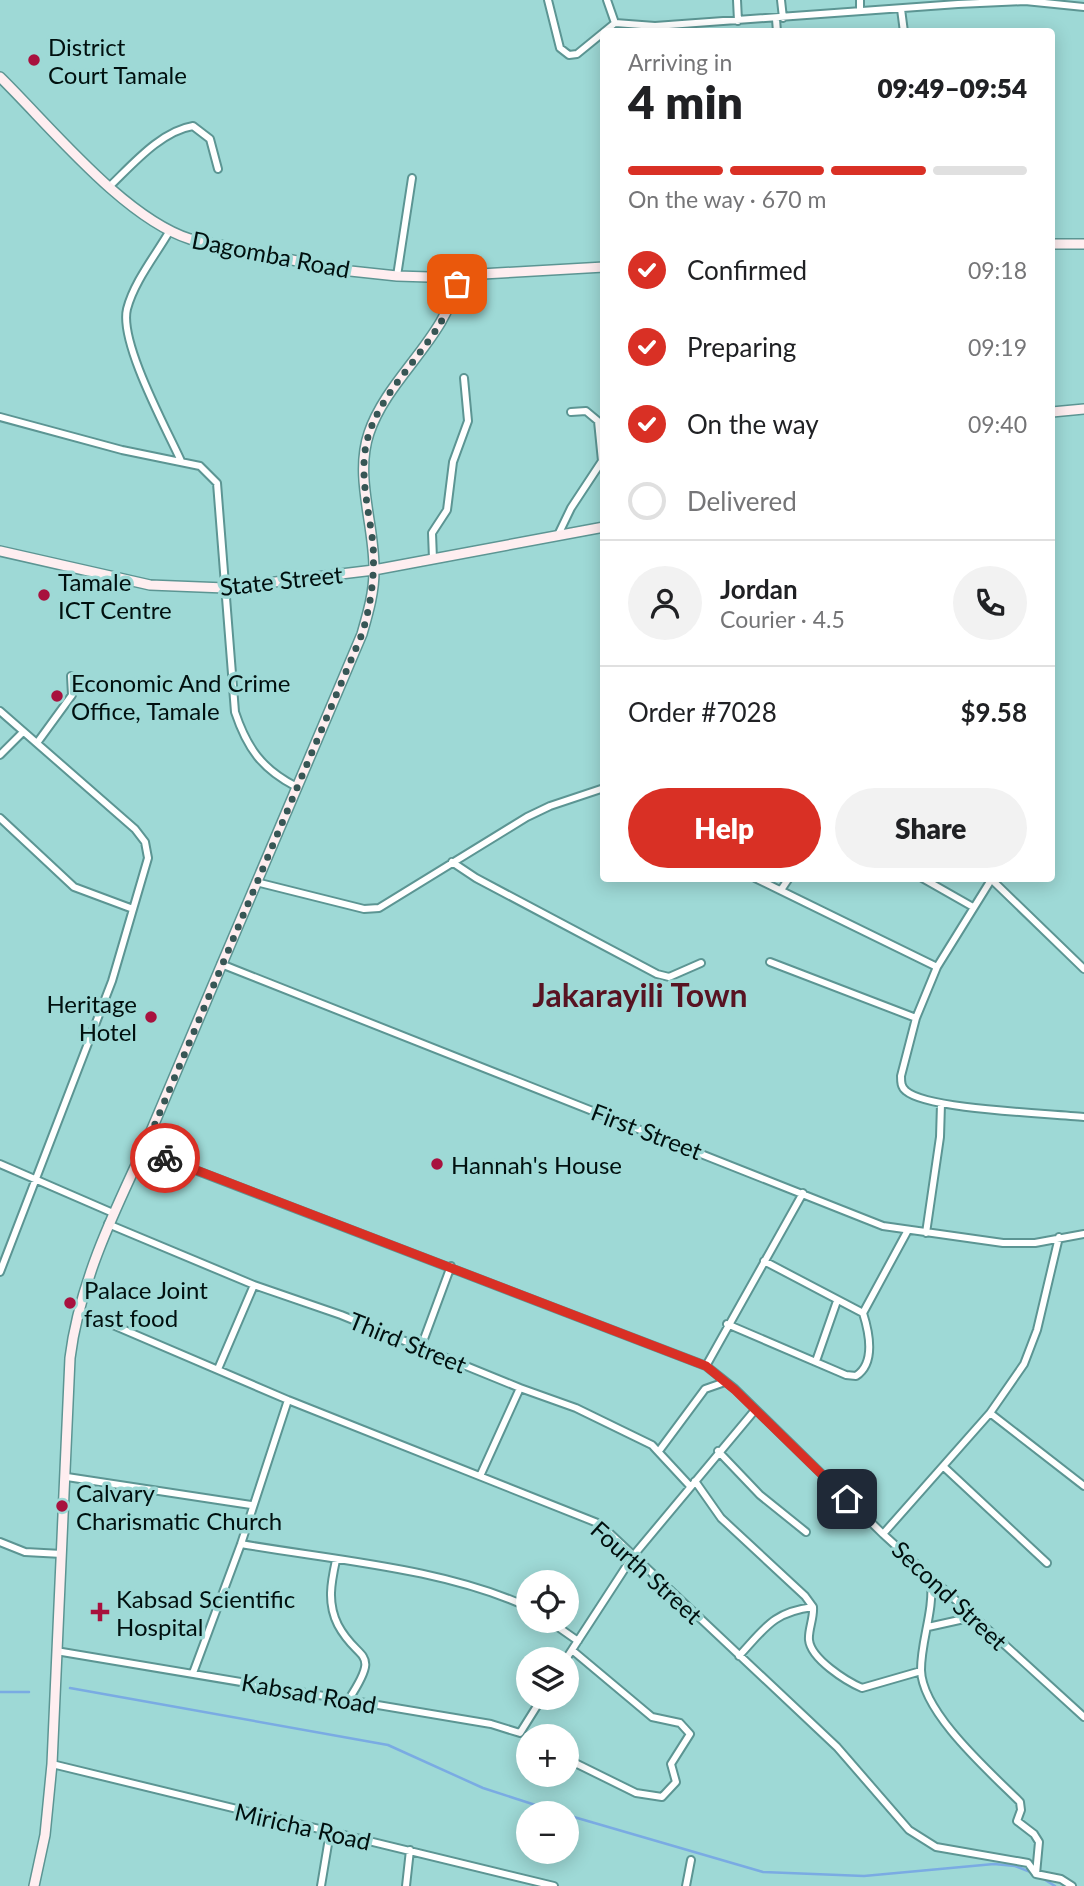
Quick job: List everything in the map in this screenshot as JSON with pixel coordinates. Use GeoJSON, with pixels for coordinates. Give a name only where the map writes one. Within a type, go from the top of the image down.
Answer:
{"type":"FeatureCollection","features":[{"type":"Feature","properties":{"kind":"street"},"geometry":{"type":"LineString","coordinates":[[548,0],[560,48],[569,55],[577,54],[600,36]]}},
{"type":"Feature","properties":{"kind":"street"},"geometry":{"type":"LineString","coordinates":[[607,0],[618,28]]}},
{"type":"Feature","properties":{"kind":"street"},"geometry":{"type":"LineString","coordinates":[[737,0],[738,21]]}},
{"type":"Feature","properties":{"kind":"street"},"geometry":{"type":"LineString","coordinates":[[778,28],[781,0]]}},
{"type":"Feature","properties":{"kind":"street"},"geometry":{"type":"LineString","coordinates":[[860,0],[860,12]]}},
{"type":"Feature","properties":{"kind":"street"},"geometry":{"type":"LineString","coordinates":[[904,0],[904,28]]}},
{"type":"Feature","properties":{"kind":"street"},"geometry":{"type":"LineString","coordinates":[[665,28],[903,9],[958,2],[1025,1],[1084,7]]}},
{"type":"Feature","properties":{"kind":"street"},"geometry":{"type":"LineString","coordinates":[[611,28],[617,23],[649,28]]}},
{"type":"Feature","properties":{"kind":"street","name":"Dagomba Road"},"geometry":{"type":"LineString","coordinates":[[0,77],[110,186],[169,232],[219,247],[341,270],[397,276],[600,267]]}},
{"type":"Feature","properties":{"kind":"street"},"geometry":{"type":"LineString","coordinates":[[110,186],[136,160],[183,128],[193,126],[210,139],[218,169]]}},
{"type":"Feature","properties":{"kind":"street"},"geometry":{"type":"LineString","coordinates":[[397,276],[412,178]]}},
{"type":"Feature","properties":{"kind":"street"},"geometry":{"type":"LineString","coordinates":[[169,232],[140,281],[126,318],[134,354],[181,461]]}},
{"type":"Feature","properties":{"kind":"street"},"geometry":{"type":"LineString","coordinates":[[1055,244],[1084,244]]}},
{"type":"Feature","properties":{"kind":"street"},"geometry":{"type":"LineString","coordinates":[[34,1886],[45,1835],[52,1763],[67,1477],[70,1359],[80,1311],[108,1224],[144,1150],[295,786],[362,634],[373,591],[374,570],[364,462],[368,435],[378,414],[445,313],[454,294],[458,275]]}},
{"type":"Feature","properties":{"kind":"street"},"geometry":{"type":"LineString","coordinates":[[433,559],[432,533],[447,510],[453,462],[468,421],[464,378]]}},
{"type":"Feature","properties":{"kind":"street"},"geometry":{"type":"LineString","coordinates":[[1055,412],[1084,409]]}},
{"type":"Feature","properties":{"kind":"street"},"geometry":{"type":"LineString","coordinates":[[571,412],[586,411],[598,421],[600,441]]}},
{"type":"Feature","properties":{"kind":"street"},"geometry":{"type":"LineString","coordinates":[[0,417],[122,450],[200,466],[217,483],[235,712],[242,735],[261,763],[295,786]]}},
{"type":"Feature","properties":{"kind":"street"},"geometry":{"type":"LineString","coordinates":[[558,535],[571,508],[600,464]]}},
{"type":"Feature","properties":{"kind":"street","name":"State Street"},"geometry":{"type":"LineString","coordinates":[[0,551],[150,585],[225,588],[374,570],[600,528]]}},
{"type":"Feature","properties":{"kind":"street"},"geometry":{"type":"LineString","coordinates":[[37,743],[72,695],[71,676]]}},
{"type":"Feature","properties":{"kind":"street"},"geometry":{"type":"LineString","coordinates":[[0,711],[135,829],[145,842],[148,858],[112,981],[0,1272]]}},
{"type":"Feature","properties":{"kind":"street"},"geometry":{"type":"LineString","coordinates":[[0,755],[23,732]]}},
{"type":"Feature","properties":{"kind":"street"},"geometry":{"type":"LineString","coordinates":[[256,882],[370,910],[379,908],[452,862],[550,806],[600,789]]}},
{"type":"Feature","properties":{"kind":"street"},"geometry":{"type":"LineString","coordinates":[[0,818],[74,887],[133,909]]}},
{"type":"Feature","properties":{"kind":"street"},"geometry":{"type":"LineString","coordinates":[[452,862],[476,878],[657,974],[670,977],[701,962]]}},
{"type":"Feature","properties":{"kind":"street"},"geometry":{"type":"LineString","coordinates":[[764,882],[937,967]]}},
{"type":"Feature","properties":{"kind":"street"},"geometry":{"type":"LineString","coordinates":[[781,890],[786,882]]}},
{"type":"Feature","properties":{"kind":"street"},"geometry":{"type":"LineString","coordinates":[[929,882],[973,907]]}},
{"type":"Feature","properties":{"kind":"street"},"geometry":{"type":"LineString","coordinates":[[989,882],[937,967],[916,1018],[901,1076],[902,1086],[908,1093],[941,1104],[1084,1117]]}},
{"type":"Feature","properties":{"kind":"street"},"geometry":{"type":"LineString","coordinates":[[994,882],[1049,938],[1083,965]]}},
{"type":"Feature","properties":{"kind":"street"},"geometry":{"type":"LineString","coordinates":[[770,962],[916,1018]]}},
{"type":"Feature","properties":{"kind":"street","name":"First Street"},"geometry":{"type":"LineString","coordinates":[[221,964],[883,1226],[1003,1243],[1035,1243],[1084,1234]]}},
{"type":"Feature","properties":{"kind":"street"},"geometry":{"type":"LineString","coordinates":[[926,1233],[940,1137],[941,1104]]}},
{"type":"Feature","properties":{"kind":"street","name":"Second Street"},"geometry":{"type":"LineString","coordinates":[[144,1150],[706,1366],[755,1409],[931,1579],[1084,1717]]}},
{"type":"Feature","properties":{"kind":"street"},"geometry":{"type":"LineString","coordinates":[[0,1164],[113,1213]]}},
{"type":"Feature","properties":{"kind":"street"},"geometry":{"type":"LineString","coordinates":[[706,1366],[727,1324],[803,1193]]}},
{"type":"Feature","properties":{"kind":"street","name":"Third Street"},"geometry":{"type":"LineString","coordinates":[[108,1224],[254,1285],[421,1346],[626,1431],[659,1451],[693,1484],[721,1518],[813,1607]]}},
{"type":"Feature","properties":{"kind":"street"},"geometry":{"type":"LineString","coordinates":[[727,1324],[846,1376],[856,1376],[862,1372],[869,1345],[863,1313],[908,1230]]}},
{"type":"Feature","properties":{"kind":"street"},"geometry":{"type":"LineString","coordinates":[[883,1534],[990,1413],[1024,1364],[1031,1349],[1059,1237]]}},
{"type":"Feature","properties":{"kind":"street"},"geometry":{"type":"LineString","coordinates":[[764,1261],[863,1313]]}},
{"type":"Feature","properties":{"kind":"street"},"geometry":{"type":"LineString","coordinates":[[421,1346],[451,1266]]}},
{"type":"Feature","properties":{"kind":"street"},"geometry":{"type":"LineString","coordinates":[[218,1370],[254,1285]]}},
{"type":"Feature","properties":{"kind":"street"},"geometry":{"type":"LineString","coordinates":[[816,1361],[837,1301]]}},
{"type":"Feature","properties":{"kind":"street","name":"Fourth Street"},"geometry":{"type":"LineString","coordinates":[[80,1311],[288,1399],[481,1474],[600,1524],[837,1746],[909,1829],[936,1847],[1028,1863],[1036,1874],[1061,1879],[1072,1886]]}},
{"type":"Feature","properties":{"kind":"street"},"geometry":{"type":"LineString","coordinates":[[659,1451],[705,1389],[726,1382]]}},
{"type":"Feature","properties":{"kind":"street"},"geometry":{"type":"LineString","coordinates":[[481,1474],[520,1388]]}},
{"type":"Feature","properties":{"kind":"street"},"geometry":{"type":"LineString","coordinates":[[193,1673],[241,1544],[251,1505],[288,1399]]}},
{"type":"Feature","properties":{"kind":"street"},"geometry":{"type":"LineString","coordinates":[[574,1647],[634,1556],[755,1409]]}},
{"type":"Feature","properties":{"kind":"street"},"geometry":{"type":"LineString","coordinates":[[990,1413],[1084,1486]]}},
{"type":"Feature","properties":{"kind":"street"},"geometry":{"type":"LineString","coordinates":[[718,1451],[760,1495],[806,1532]]}},
{"type":"Feature","properties":{"kind":"street"},"geometry":{"type":"LineString","coordinates":[[944,1467],[1047,1563]]}},
{"type":"Feature","properties":{"kind":"street"},"geometry":{"type":"LineString","coordinates":[[67,1477],[251,1505]]}},
{"type":"Feature","properties":{"kind":"street"},"geometry":{"type":"LineString","coordinates":[[0,1542],[25,1552],[62,1554]]}},
{"type":"Feature","properties":{"kind":"street"},"geometry":{"type":"LineString","coordinates":[[241,1544],[419,1575],[516,1602]]}},
{"type":"Feature","properties":{"kind":"street"},"geometry":{"type":"LineString","coordinates":[[336,1560],[330,1589],[335,1617],[339,1627],[364,1658],[365,1675],[349,1699]]}},
{"type":"Feature","properties":{"kind":"street"},"geometry":{"type":"LineString","coordinates":[[931,1579],[933,1604],[921,1671],[923,1682],[956,1738],[1020,1802],[1021,1810],[1017,1821],[1034,1834],[1041,1847],[1036,1874]]}},
{"type":"Feature","properties":{"kind":"street"},"geometry":{"type":"LineString","coordinates":[[739,1656],[771,1622],[788,1610],[813,1607],[809,1639],[812,1650],[858,1686],[870,1686],[921,1671]]}},
{"type":"Feature","properties":{"kind":"street"},"geometry":{"type":"LineString","coordinates":[[929,1627],[972,1616]]}},
{"type":"Feature","properties":{"kind":"street"},"geometry":{"type":"LineString","coordinates":[[567,1633],[578,1641]]}},
{"type":"Feature","properties":{"kind":"street","name":"Kabsad Road"},"geometry":{"type":"LineString","coordinates":[[56,1651],[349,1699],[516,1731]]}},
{"type":"Feature","properties":{"kind":"street"},"geometry":{"type":"LineString","coordinates":[[579,1656],[652,1717],[680,1723],[690,1734],[671,1764],[677,1782],[662,1797],[636,1793],[579,1765]]}},
{"type":"Feature","properties":{"kind":"street","name":"Miricha Road"},"geometry":{"type":"LineString","coordinates":[[52,1763],[554,1886]]}},
{"type":"Feature","properties":{"kind":"street"},"geometry":{"type":"LineString","coordinates":[[321,1886],[330,1832]]}},
{"type":"Feature","properties":{"kind":"street"},"geometry":{"type":"LineString","coordinates":[[406,1886],[410,1850]]}},
{"type":"Feature","properties":{"kind":"street"},"geometry":{"type":"LineString","coordinates":[[686,1886],[691,1860]]}},
{"type":"Feature","properties":{"kind":"waterway"},"geometry":{"type":"LineString","coordinates":[[70,1688],[388,1745],[483,1788],[523,1801]]}},
{"type":"Feature","properties":{"kind":"waterway"},"geometry":{"type":"LineString","coordinates":[[0,1692],[29,1692]]}},
{"type":"Feature","properties":{"kind":"waterway"},"geometry":{"type":"LineString","coordinates":[[579,1818],[763,1872],[864,1876],[994,1864],[1015,1866],[1033,1873]]}},
{"type":"Feature","properties":{"kind":"waterway"},"geometry":{"type":"LineString","coordinates":[[1042,1878],[1055,1886]]}},
{"type":"Feature","properties":{"kind":"way so far"},"geometry":{"type":"LineString","coordinates":[[165,1158],[144,1150],[295,786],[362,634],[369,610],[374,570],[364,462],[368,435],[378,414],[445,313],[457,284]]}},
{"type":"Feature","properties":{"kind":"place","name":"District Court Tamale"},"geometry":{"type":"Point","coordinates":[34,60]}},
{"type":"Feature","properties":{"kind":"place","name":"Tamale ICT Centre"},"geometry":{"type":"Point","coordinates":[44,595]}},
{"type":"Feature","properties":{"kind":"place","name":"Economic And Crime Office, Tamale"},"geometry":{"type":"Point","coordinates":[57,696]}},
{"type":"Feature","properties":{"kind":"place","name":"Heritage Hotel"},"geometry":{"type":"Point","coordinates":[151,1017]}},
{"type":"Feature","properties":{"kind":"place","name":"Hannah's House"},"geometry":{"type":"Point","coordinates":[437,1164]}},
{"type":"Feature","properties":{"kind":"place","name":"Palace Joint fast food"},"geometry":{"type":"Point","coordinates":[70,1303]}},
{"type":"Feature","properties":{"kind":"place","name":"Calvary Charismatic Church"},"geometry":{"type":"Point","coordinates":[62,1506]}},
{"type":"Feature","properties":{"kind":"place","name":"Kabsad Scientific Hospital"},"geometry":{"type":"Point","coordinates":[100,1612]}},
{"type":"Feature","properties":{"kind":"district","name":"Jakarayili Town"},"geometry":{"type":"Point","coordinates":[640,994]}},
{"type":"Feature","properties":{"kind":"route"},"geometry":{"type":"LineString","coordinates":[[165,1158],[297,1206],[706,1366],[735,1390],[847,1499]]}}]}
